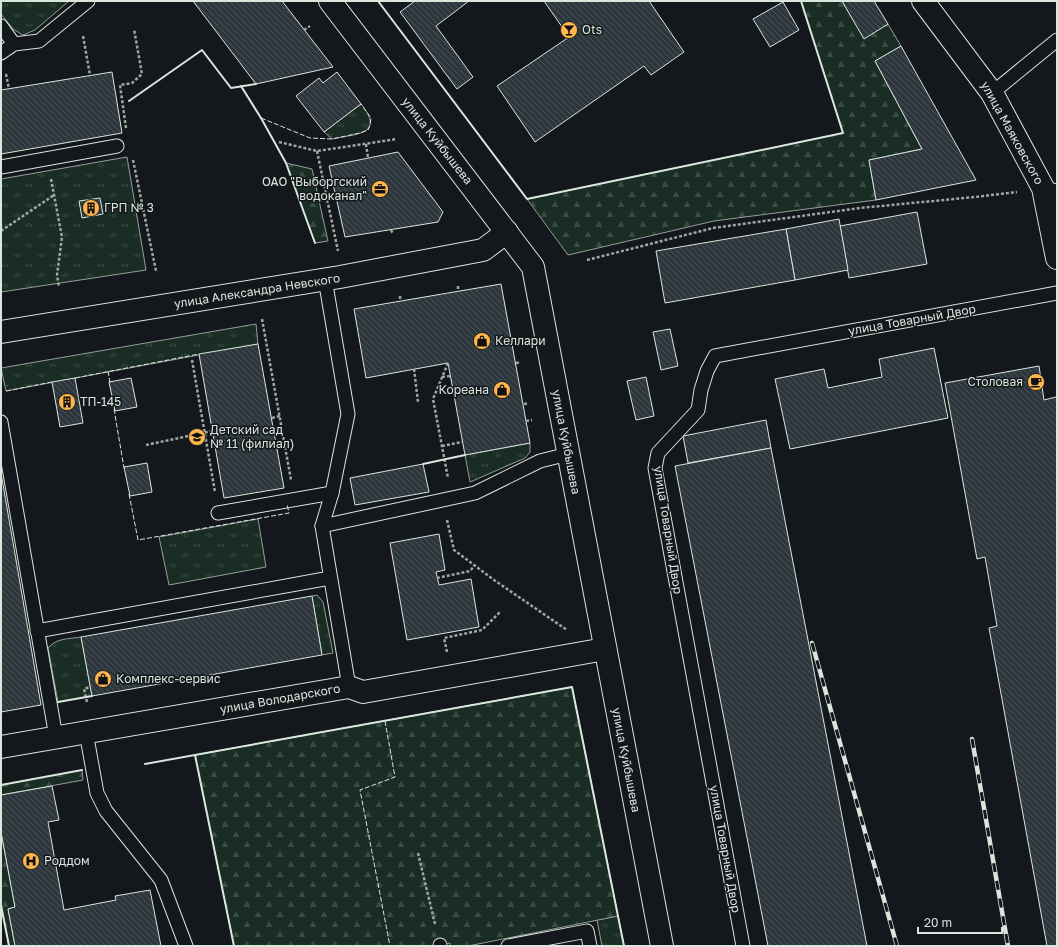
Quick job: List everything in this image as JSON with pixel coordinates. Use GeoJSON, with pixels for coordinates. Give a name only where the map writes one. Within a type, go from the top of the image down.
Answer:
{"type":"FeatureCollection","features":[{"type":"Feature","properties":{"kind":"street","name":"улица Куйбышева"},"geometry":{"type":"LineString","coordinates":[[330,1],[508,232],[533,267],[662,946]]}},
{"type":"Feature","properties":{"kind":"street","name":"улица Маяковского"},"geometry":{"type":"LineString","coordinates":[[923,1],[992,92],[1050,189],[1057,258]]}},
{"type":"Feature","properties":{"kind":"street","name":"улица Александра Невского"},"geometry":{"type":"LineString","coordinates":[[1,332],[326,280],[484,250],[508,232]]}},
{"type":"Feature","properties":{"kind":"street","name":"улица Володарского"},"geometry":{"type":"LineString","coordinates":[[1,747],[349,687],[363,692],[605,649]]}},
{"type":"Feature","properties":{"kind":"lane"},"geometry":{"type":"LineString","coordinates":[[1,53],[14,44],[40,41],[88,1]]}},
{"type":"Feature","properties":{"kind":"lane"},"geometry":{"type":"LineString","coordinates":[[1,26],[14,44]]}},
{"type":"Feature","properties":{"kind":"lane"},"geometry":{"type":"LineString","coordinates":[[992,92],[1057,40]]}},
{"type":"Feature","properties":{"kind":"lane"},"geometry":{"type":"LineString","coordinates":[[1,166],[117,146]]}},
{"type":"Feature","properties":{"kind":"lane"},"geometry":{"type":"LineString","coordinates":[[326,280],[348,414],[332,493],[322,526],[349,687]]}},
{"type":"Feature","properties":{"kind":"lane","name":"улица Товарный Двор"},"geometry":{"type":"LineString","coordinates":[[744,946],[655,468],[658,452],[698,410],[701,390],[705,377],[715,356],[1057,293]]}},
{"type":"Feature","properties":{"kind":"lane"},"geometry":{"type":"LineString","coordinates":[[1,422],[56,737]]}},
{"type":"Feature","properties":{"kind":"lane"},"geometry":{"type":"LineString","coordinates":[[322,526],[475,493],[540,461],[568,454]]}},
{"type":"Feature","properties":{"kind":"lane"},"geometry":{"type":"LineString","coordinates":[[218,513],[332,493]]}},
{"type":"Feature","properties":{"kind":"lane"},"geometry":{"type":"LineString","coordinates":[[37,631],[330,578]]}},
{"type":"Feature","properties":{"kind":"lane"},"geometry":{"type":"LineString","coordinates":[[86,732],[97,793],[106,810],[161,880],[186,946]]}},
{"type":"Feature","properties":{"kind":"lane"},"geometry":{"type":"LineString","coordinates":[[508,946],[587,931],[590,946]]}},
{"type":"Feature","properties":{"kind":"path"},"geometry":{"type":"LineString","coordinates":[[304,30],[310,26]]}},
{"type":"Feature","properties":{"kind":"path"},"geometry":{"type":"LineString","coordinates":[[127,131],[120,85],[132,83],[142,74],[134,30]]}},
{"type":"Feature","properties":{"kind":"path"},"geometry":{"type":"LineString","coordinates":[[83,36],[90,75]]}},
{"type":"Feature","properties":{"kind":"path"},"geometry":{"type":"LineString","coordinates":[[279,142],[317,151],[397,139]]}},
{"type":"Feature","properties":{"kind":"path"},"geometry":{"type":"LineString","coordinates":[[366,144],[368,158]]}},
{"type":"Feature","properties":{"kind":"path"},"geometry":{"type":"LineString","coordinates":[[317,151],[337,244]]}},
{"type":"Feature","properties":{"kind":"path"},"geometry":{"type":"LineString","coordinates":[[132,154],[156,271]]}},
{"type":"Feature","properties":{"kind":"path"},"geometry":{"type":"LineString","coordinates":[[48,159],[62,237],[57,275],[59,287]]}},
{"type":"Feature","properties":{"kind":"path"},"geometry":{"type":"LineString","coordinates":[[587,260],[713,228],[860,208],[1050,189]]}},
{"type":"Feature","properties":{"kind":"path"},"geometry":{"type":"LineString","coordinates":[[1,231],[54,195]]}},
{"type":"Feature","properties":{"kind":"path"},"geometry":{"type":"LineString","coordinates":[[391,230],[393,234]]}},
{"type":"Feature","properties":{"kind":"path"},"geometry":{"type":"LineString","coordinates":[[458,286],[458,291]]}},
{"type":"Feature","properties":{"kind":"path"},"geometry":{"type":"LineString","coordinates":[[400,296],[400,301]]}},
{"type":"Feature","properties":{"kind":"path"},"geometry":{"type":"LineString","coordinates":[[262,319],[294,499]]}},
{"type":"Feature","properties":{"kind":"path"},"geometry":{"type":"LineString","coordinates":[[192,360],[218,513]]}},
{"type":"Feature","properties":{"kind":"path"},"geometry":{"type":"LineString","coordinates":[[516,363],[521,362]]}},
{"type":"Feature","properties":{"kind":"path"},"geometry":{"type":"LineString","coordinates":[[446,467],[433,399],[448,364]]}},
{"type":"Feature","properties":{"kind":"path"},"geometry":{"type":"LineString","coordinates":[[414,369],[418,402]]}},
{"type":"Feature","properties":{"kind":"path"},"geometry":{"type":"LineString","coordinates":[[442,377],[450,376]]}},
{"type":"Feature","properties":{"kind":"path"},"geometry":{"type":"LineString","coordinates":[[524,404],[529,403]]}},
{"type":"Feature","properties":{"kind":"path"},"geometry":{"type":"LineString","coordinates":[[272,418],[280,416]]}},
{"type":"Feature","properties":{"kind":"path"},"geometry":{"type":"LineString","coordinates":[[526,421],[532,420]]}},
{"type":"Feature","properties":{"kind":"path"},"geometry":{"type":"LineString","coordinates":[[146,445],[212,430]]}},
{"type":"Feature","properties":{"kind":"path"},"geometry":{"type":"LineString","coordinates":[[442,446],[462,442]]}},
{"type":"Feature","properties":{"kind":"path"},"geometry":{"type":"LineString","coordinates":[[443,500],[454,550],[569,631]]}},
{"type":"Feature","properties":{"kind":"path"},"geometry":{"type":"LineString","coordinates":[[437,578],[470,571],[475,565]]}},
{"type":"Feature","properties":{"kind":"path"},"geometry":{"type":"LineString","coordinates":[[448,657],[444,638],[482,630],[501,611]]}},
{"type":"Feature","properties":{"kind":"path"},"geometry":{"type":"LineString","coordinates":[[87,702],[84,689],[90,687]]}},
{"type":"Feature","properties":{"kind":"path"},"geometry":{"type":"LineString","coordinates":[[418,853],[440,945]]}},
{"type":"Feature","properties":{"kind":"green space"},"geometry":{"type":"Polygon","coordinates":[[[1,1],[69,1],[35,30],[23,35],[13,29],[1,14],[1,1]]]}},
{"type":"Feature","properties":{"kind":"green space"},"geometry":{"type":"Polygon","coordinates":[[[801,1],[842,1],[864,38],[888,24],[901,46],[875,61],[922,149],[869,160],[876,200],[714,221],[568,255],[527,199],[843,133],[801,1]]]}},
{"type":"Feature","properties":{"kind":"green space"},"geometry":{"type":"Polygon","coordinates":[[[361,104],[368,114],[370,122],[369,127],[364,131],[358,134],[332,139],[324,132],[361,104]]]}},
{"type":"Feature","properties":{"kind":"green space"},"geometry":{"type":"Polygon","coordinates":[[[127,157],[146,270],[1,292],[1,179],[127,157]]]}},
{"type":"Feature","properties":{"kind":"green space"},"geometry":{"type":"Polygon","coordinates":[[[286,163],[312,169],[328,241],[315,243],[286,163]]]}},
{"type":"Feature","properties":{"kind":"green space"},"geometry":{"type":"Polygon","coordinates":[[[256,324],[258,344],[6,391],[1,368],[256,324]]]}},
{"type":"Feature","properties":{"kind":"green space"},"geometry":{"type":"Polygon","coordinates":[[[530,443],[530,452],[525,458],[470,482],[465,455],[530,443]]]}},
{"type":"Feature","properties":{"kind":"green space"},"geometry":{"type":"Polygon","coordinates":[[[258,519],[266,567],[169,585],[159,537],[258,519]]]}},
{"type":"Feature","properties":{"kind":"green space"},"geometry":{"type":"Polygon","coordinates":[[[317,595],[323,602],[333,653],[322,655],[312,596],[317,595]]]}},
{"type":"Feature","properties":{"kind":"green space"},"geometry":{"type":"Polygon","coordinates":[[[81,637],[92,696],[58,702],[48,648],[55,642],[81,637]]]}},
{"type":"Feature","properties":{"kind":"green space"},"geometry":{"type":"Polygon","coordinates":[[[572,687],[618,916],[468,946],[450,946],[450,943],[435,946],[234,946],[195,755],[572,687]]]}},
{"type":"Feature","properties":{"kind":"green space"},"geometry":{"type":"Polygon","coordinates":[[[82,770],[83,780],[1,795],[1,785],[82,770]]]}},
{"type":"Feature","properties":{"kind":"green space"},"geometry":{"type":"Polygon","coordinates":[[[1,832],[15,907],[8,909],[15,946],[9,946],[1,905],[1,832]]]}},
{"type":"Feature","properties":{"kind":"green space"},"geometry":{"type":"Polygon","coordinates":[[[618,916],[624,946],[602,946],[597,920],[618,916]]]}},
{"type":"Feature","properties":{"kind":"building"},"geometry":{"type":"Polygon","coordinates":[[[193,1],[282,1],[333,67],[256,84],[193,1]]]}},
{"type":"Feature","properties":{"kind":"building"},"geometry":{"type":"Polygon","coordinates":[[[415,1],[469,1],[436,26],[473,77],[457,89],[400,12],[415,1]]]}},
{"type":"Feature","properties":{"kind":"building"},"geometry":{"type":"Polygon","coordinates":[[[544,1],[649,1],[684,52],[651,75],[644,66],[535,142],[497,86],[569,37],[544,1]]]}},
{"type":"Feature","properties":{"kind":"building"},"geometry":{"type":"Polygon","coordinates":[[[842,1],[874,1],[888,24],[864,39],[842,1]]]}},
{"type":"Feature","properties":{"kind":"building"},"geometry":{"type":"Polygon","coordinates":[[[783,2],[799,30],[770,47],[753,19],[783,2]]]}},
{"type":"Feature","properties":{"kind":"building"},"geometry":{"type":"Polygon","coordinates":[[[901,46],[976,180],[876,200],[869,160],[922,149],[875,61],[901,46]]]}},
{"type":"Feature","properties":{"kind":"building"},"geometry":{"type":"Polygon","coordinates":[[[112,72],[122,133],[1,154],[1,90],[112,72]]]}},
{"type":"Feature","properties":{"kind":"building"},"geometry":{"type":"Polygon","coordinates":[[[337,72],[361,104],[324,132],[296,96],[319,78],[323,83],[337,72]]]}},
{"type":"Feature","properties":{"kind":"building","name":"ОАО \"Выборгский водоканал\""},"geometry":{"type":"Polygon","coordinates":[[[398,152],[443,212],[438,222],[345,237],[329,166],[398,152]]]}},
{"type":"Feature","properties":{"kind":"building","name":"ГРП № 3"},"geometry":{"type":"Polygon","coordinates":[[[100,198],[103,214],[82,218],[79,201],[100,198]]]}},
{"type":"Feature","properties":{"kind":"building"},"geometry":{"type":"Polygon","coordinates":[[[917,212],[927,264],[849,278],[840,226],[917,212]]]}},
{"type":"Feature","properties":{"kind":"building"},"geometry":{"type":"Polygon","coordinates":[[[839,219],[848,270],[795,280],[786,229],[839,219]]]}},
{"type":"Feature","properties":{"kind":"building"},"geometry":{"type":"Polygon","coordinates":[[[786,229],[795,280],[665,303],[656,251],[786,229]]]}},
{"type":"Feature","properties":{"kind":"building"},"geometry":{"type":"Polygon","coordinates":[[[501,284],[530,443],[465,455],[448,363],[366,378],[354,309],[501,284]]]}},
{"type":"Feature","properties":{"kind":"building"},"geometry":{"type":"Polygon","coordinates":[[[670,329],[678,366],[661,370],[653,332],[670,329]]]}},
{"type":"Feature","properties":{"kind":"building"},"geometry":{"type":"Polygon","coordinates":[[[258,344],[284,488],[224,498],[199,354],[258,344]]]}},
{"type":"Feature","properties":{"kind":"building"},"geometry":{"type":"Polygon","coordinates":[[[934,348],[948,418],[790,449],[775,379],[824,369],[828,388],[882,377],[879,359],[934,348]]]}},
{"type":"Feature","properties":{"kind":"building"},"geometry":{"type":"Polygon","coordinates":[[[1039,366],[1044,400],[1056,397],[1057,400],[1057,946],[1047,946],[989,628],[997,626],[985,557],[977,559],[945,383],[1039,366]]]}},
{"type":"Feature","properties":{"kind":"building"},"geometry":{"type":"Polygon","coordinates":[[[646,377],[654,416],[636,420],[627,381],[646,377]]]}},
{"type":"Feature","properties":{"kind":"building","name":"ТП-145"},"geometry":{"type":"Polygon","coordinates":[[[75,378],[83,423],[60,427],[52,382],[75,378]]]}},
{"type":"Feature","properties":{"kind":"building"},"geometry":{"type":"Polygon","coordinates":[[[131,378],[137,407],[115,411],[109,382],[131,378]]]}},
{"type":"Feature","properties":{"kind":"building"},"geometry":{"type":"Polygon","coordinates":[[[766,420],[771,448],[688,463],[683,436],[766,420]]]}},
{"type":"Feature","properties":{"kind":"building"},"geometry":{"type":"Polygon","coordinates":[[[771,448],[867,946],[768,946],[675,466],[771,448]]]}},
{"type":"Feature","properties":{"kind":"building"},"geometry":{"type":"Polygon","coordinates":[[[147,463],[152,492],[130,496],[124,467],[147,463]]]}},
{"type":"Feature","properties":{"kind":"building"},"geometry":{"type":"Polygon","coordinates":[[[423,464],[429,492],[355,505],[350,478],[423,464]]]}},
{"type":"Feature","properties":{"kind":"building"},"geometry":{"type":"Polygon","coordinates":[[[1,473],[41,705],[1,712],[1,473]]]}},
{"type":"Feature","properties":{"kind":"building"},"geometry":{"type":"Polygon","coordinates":[[[439,534],[445,570],[436,572],[439,585],[471,579],[479,627],[407,640],[390,543],[439,534]]]}},
{"type":"Feature","properties":{"kind":"building"},"geometry":{"type":"Polygon","coordinates":[[[312,596],[322,655],[92,696],[81,637],[312,596]]]}},
{"type":"Feature","properties":{"kind":"building","name":"Роддом"},"geometry":{"type":"Polygon","coordinates":[[[52,786],[59,820],[48,822],[64,910],[116,900],[115,896],[150,890],[161,946],[15,946],[8,909],[15,907],[1,832],[1,795],[52,786]]]}},
{"type":"Feature","properties":{"kind":"railway"},"geometry":{"type":"LineString","coordinates":[[812,643],[897,946]]}},
{"type":"Feature","properties":{"kind":"railway"},"geometry":{"type":"LineString","coordinates":[[972,739],[1008,946]]}},
{"type":"Feature","properties":{"kind":"fence"},"geometry":{"type":"LineString","coordinates":[[261,118],[310,138],[332,139],[368,130],[371,118],[361,104]]}},
{"type":"Feature","properties":{"kind":"fence"},"geometry":{"type":"LineString","coordinates":[[75,378],[199,354]]}},
{"type":"Feature","properties":{"kind":"fence"},"geometry":{"type":"LineString","coordinates":[[108,371],[110,383]]}},
{"type":"Feature","properties":{"kind":"fence"},"geometry":{"type":"LineString","coordinates":[[6,391],[52,382]]}},
{"type":"Feature","properties":{"kind":"fence"},"geometry":{"type":"LineString","coordinates":[[114,409],[124,468]]}},
{"type":"Feature","properties":{"kind":"fence"},"geometry":{"type":"LineString","coordinates":[[129,494],[138,540],[289,513],[287,504]]}},
{"type":"Feature","properties":{"kind":"fence"},"geometry":{"type":"LineString","coordinates":[[195,755],[572,687],[624,946]]}},
{"type":"Feature","properties":{"kind":"fence"},"geometry":{"type":"LineString","coordinates":[[385,721],[395,777],[360,790],[390,946]]}},
{"type":"Feature","properties":{"kind":"wall"},"geometry":{"type":"LineString","coordinates":[[378,1],[527,199],[843,133],[801,1]]}},
{"type":"Feature","properties":{"kind":"wall"},"geometry":{"type":"LineString","coordinates":[[129,101],[202,50],[231,88],[256,84]]}},
{"type":"Feature","properties":{"kind":"wall"},"geometry":{"type":"LineString","coordinates":[[241,86],[286,163],[315,243]]}},
{"type":"Feature","properties":{"kind":"wall"},"geometry":{"type":"LineString","coordinates":[[423,464],[465,455]]}},
{"type":"Feature","properties":{"kind":"wall"},"geometry":{"type":"LineString","coordinates":[[145,764],[572,687],[624,946]]}},
{"type":"Feature","properties":{"kind":"wall"},"geometry":{"type":"LineString","coordinates":[[58,702],[92,696]]}},
{"type":"Feature","properties":{"kind":"wall"},"geometry":{"type":"LineString","coordinates":[[195,755],[234,946]]}},
{"type":"Feature","properties":{"kind":"wall"},"geometry":{"type":"LineString","coordinates":[[1,785],[82,770]]}},
{"type":"Feature","properties":{"kind":"wall"},"geometry":{"type":"LineString","coordinates":[[1,905],[9,946]]}},
{"type":"Feature","properties":{"kind":"place","name":"Ots"},"geometry":{"type":"Point","coordinates":[569,30]}},
{"type":"Feature","properties":{"kind":"place","name":"ОАО \"Выборгский водоканал\""},"geometry":{"type":"Point","coordinates":[380,189]}},
{"type":"Feature","properties":{"kind":"place","name":"ГРП № 3"},"geometry":{"type":"Point","coordinates":[91,208]}},
{"type":"Feature","properties":{"kind":"place","name":"Келлари"},"geometry":{"type":"Point","coordinates":[482,341]}},
{"type":"Feature","properties":{"kind":"place","name":"Столовая"},"geometry":{"type":"Point","coordinates":[1036,382]}},
{"type":"Feature","properties":{"kind":"place","name":"Кореана"},"geometry":{"type":"Point","coordinates":[502,390]}},
{"type":"Feature","properties":{"kind":"place","name":"ТП-145"},"geometry":{"type":"Point","coordinates":[67,402]}},
{"type":"Feature","properties":{"kind":"place","name":"Детский сад № 11 (филиал)"},"geometry":{"type":"Point","coordinates":[197,437]}},
{"type":"Feature","properties":{"kind":"place","name":"Комплекс-сервис"},"geometry":{"type":"Point","coordinates":[103,679]}},
{"type":"Feature","properties":{"kind":"place","name":"Роддом"},"geometry":{"type":"Point","coordinates":[31,861]}}]}
